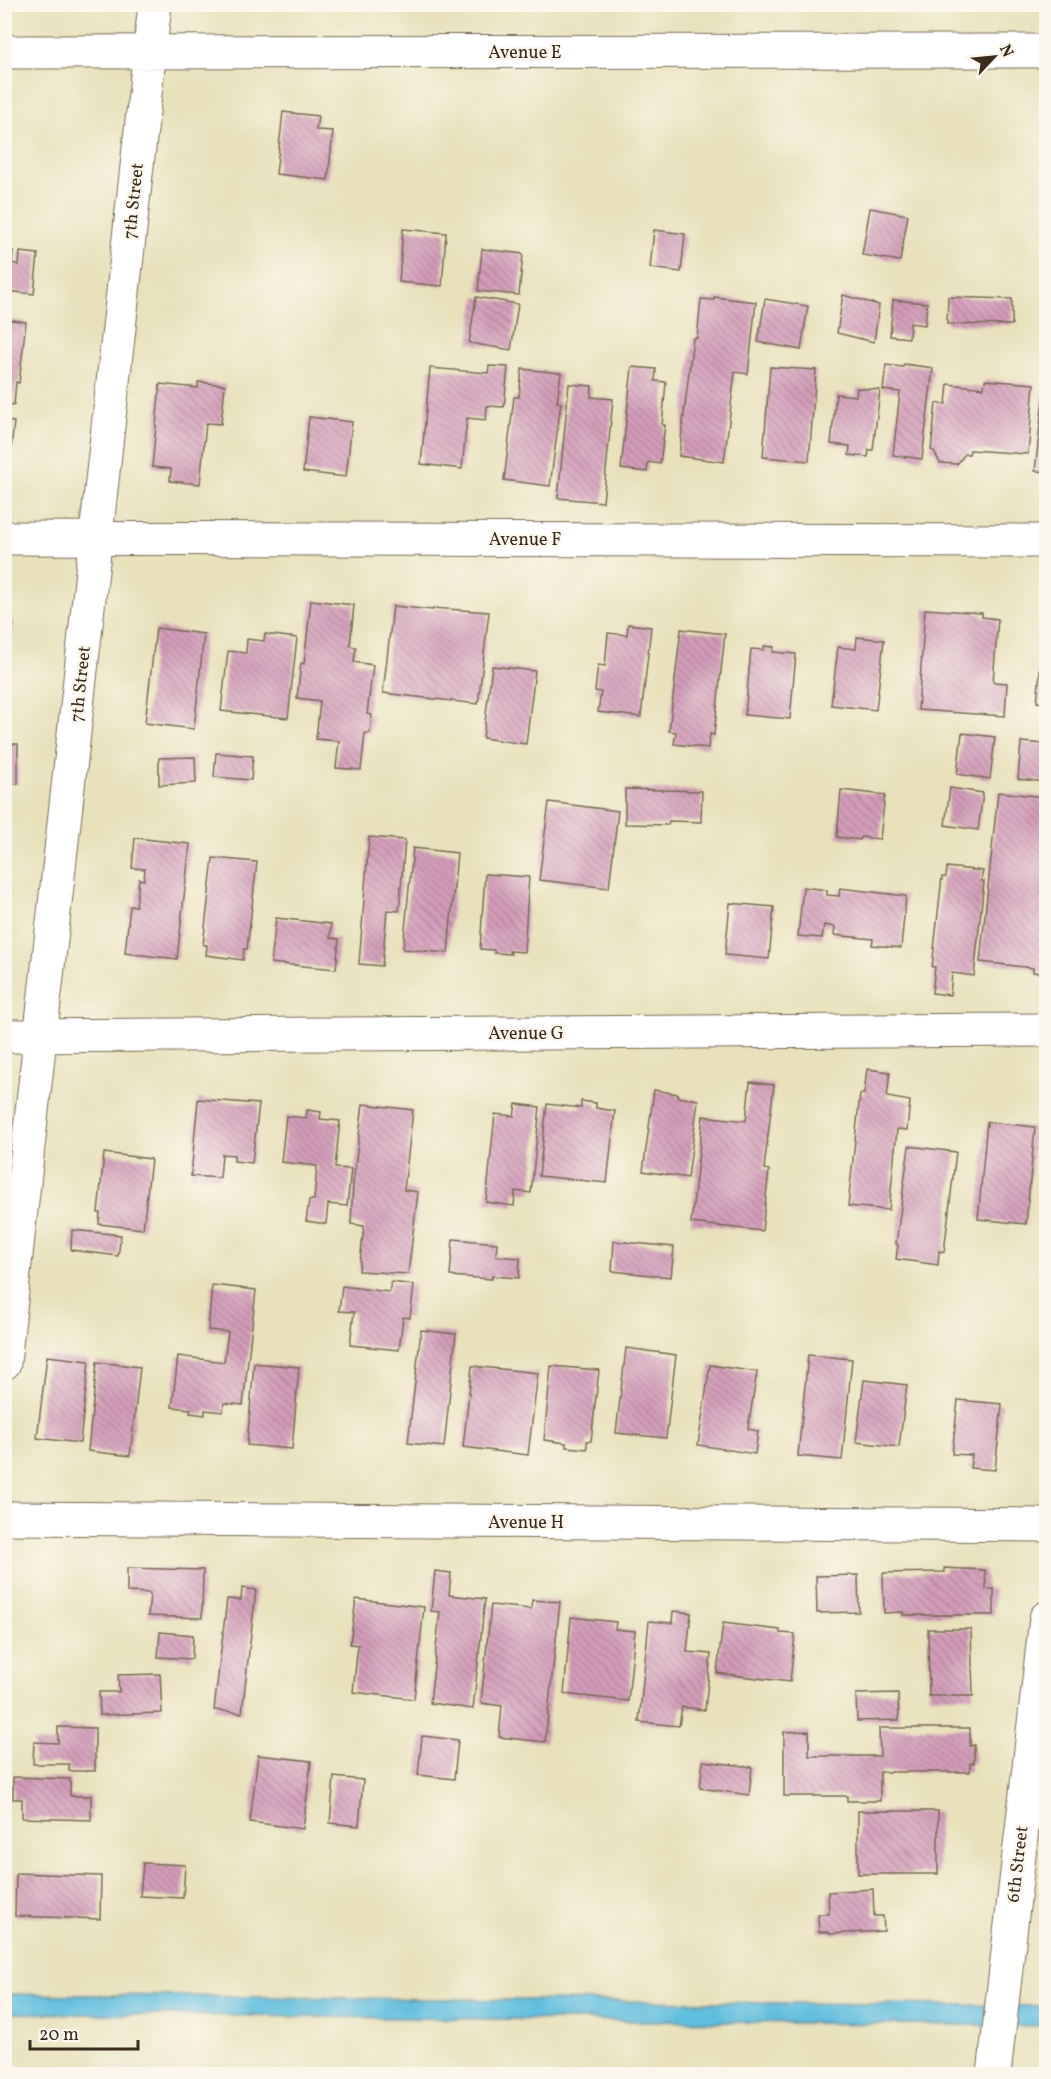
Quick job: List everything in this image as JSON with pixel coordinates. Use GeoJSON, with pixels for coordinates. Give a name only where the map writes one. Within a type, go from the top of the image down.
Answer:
{"type":"FeatureCollection","features":[{"type":"Feature","properties":{"kind":"street","name":"7th Street"},"geometry":{"type":"LineString","coordinates":[[4,1363],[155,4]]}},
{"type":"Feature","properties":{"kind":"street","name":"Avenue E"},"geometry":{"type":"LineString","coordinates":[[4,52],[1047,51]]}},
{"type":"Feature","properties":{"kind":"street","name":"Avenue F"},"geometry":{"type":"LineString","coordinates":[[4,538],[1047,541]]}},
{"type":"Feature","properties":{"kind":"street","name":"Avenue G"},"geometry":{"type":"LineString","coordinates":[[4,1036],[1047,1030]]}},
{"type":"Feature","properties":{"kind":"street","name":"Avenue H"},"geometry":{"type":"LineString","coordinates":[[4,1518],[1047,1525]]}},
{"type":"Feature","properties":{"kind":"street","name":"6th Street"},"geometry":{"type":"LineString","coordinates":[[994,2067],[1047,1618]]}},
{"type":"Feature","properties":{"kind":"shaded area"},"geometry":{"type":"Polygon","coordinates":[[[5,2067],[130,2069],[129,2074],[5,2074],[5,2067]]]}},
{"type":"Feature","properties":{"kind":"water"},"geometry":{"type":"Polygon","coordinates":[[[5,1994],[1046,2006],[1046,2026],[5,2013],[5,1994]]]}},
{"type":"Feature","properties":{"kind":"building"},"geometry":{"type":"Polygon","coordinates":[[[283,112],[318,116],[316,130],[333,131],[328,180],[276,174],[283,112]]]}},
{"type":"Feature","properties":{"kind":"building"},"geometry":{"type":"Polygon","coordinates":[[[870,208],[908,215],[900,261],[862,255],[870,208]]]}},
{"type":"Feature","properties":{"kind":"building"},"geometry":{"type":"Polygon","coordinates":[[[403,229],[446,233],[442,286],[399,282],[403,229]]]}},
{"type":"Feature","properties":{"kind":"building"},"geometry":{"type":"Polygon","coordinates":[[[654,230],[685,234],[681,272],[650,268],[654,230]]]}},
{"type":"Feature","properties":{"kind":"building"},"geometry":{"type":"Polygon","coordinates":[[[482,249],[523,254],[519,295],[478,291],[482,249]]]}},
{"type":"Feature","properties":{"kind":"building"},"geometry":{"type":"Polygon","coordinates":[[[5,250],[13,251],[12,263],[19,265],[20,252],[38,254],[34,294],[5,291],[5,250]]]}},
{"type":"Feature","properties":{"kind":"building"},"geometry":{"type":"Polygon","coordinates":[[[843,295],[879,305],[874,342],[837,333],[843,295]]]}},
{"type":"Feature","properties":{"kind":"building"},"geometry":{"type":"Polygon","coordinates":[[[476,297],[518,304],[511,350],[469,343],[476,297]]]}},
{"type":"Feature","properties":{"kind":"building"},"geometry":{"type":"Polygon","coordinates":[[[714,297],[756,302],[748,374],[735,372],[724,462],[679,456],[693,338],[697,338],[701,299],[714,300],[714,297]]]}},
{"type":"Feature","properties":{"kind":"building"},"geometry":{"type":"Polygon","coordinates":[[[948,297],[1012,299],[1012,325],[947,324],[948,297]]]}},
{"type":"Feature","properties":{"kind":"building"},"geometry":{"type":"Polygon","coordinates":[[[765,299],[808,306],[801,350],[758,342],[765,299]]]}},
{"type":"Feature","properties":{"kind":"building"},"geometry":{"type":"Polygon","coordinates":[[[893,300],[927,303],[925,325],[910,323],[909,338],[890,336],[893,300]]]}},
{"type":"Feature","properties":{"kind":"building"},"geometry":{"type":"Polygon","coordinates":[[[4,319],[26,322],[19,383],[16,382],[14,405],[7,404],[6,417],[4,417],[4,319]]]}},
{"type":"Feature","properties":{"kind":"building"},"geometry":{"type":"Polygon","coordinates":[[[904,364],[933,368],[922,459],[893,455],[900,392],[883,390],[886,365],[903,367],[904,364]]]}},
{"type":"Feature","properties":{"kind":"building"},"geometry":{"type":"Polygon","coordinates":[[[489,366],[508,367],[504,407],[487,406],[486,420],[467,418],[462,469],[421,464],[430,368],[488,373],[489,366]]]}},
{"type":"Feature","properties":{"kind":"building"},"geometry":{"type":"Polygon","coordinates":[[[632,367],[656,369],[655,381],[666,382],[662,425],[665,425],[660,464],[648,462],[647,472],[621,469],[632,367]]]}},
{"type":"Feature","properties":{"kind":"building"},"geometry":{"type":"Polygon","coordinates":[[[770,367],[816,370],[809,461],[763,457],[770,367]]]}},
{"type":"Feature","properties":{"kind":"building"},"geometry":{"type":"Polygon","coordinates":[[[522,369],[561,373],[557,402],[561,403],[550,486],[504,480],[514,397],[519,397],[522,369]]]}},
{"type":"Feature","properties":{"kind":"building"},"geometry":{"type":"Polygon","coordinates":[[[985,380],[1034,384],[1028,454],[970,450],[969,454],[965,454],[957,464],[940,463],[934,451],[931,450],[936,403],[946,404],[948,384],[984,388],[985,380]]]}},
{"type":"Feature","properties":{"kind":"building"},"geometry":{"type":"Polygon","coordinates":[[[198,382],[225,385],[221,424],[206,423],[200,484],[170,481],[171,469],[152,467],[160,384],[198,388],[198,382]]]}},
{"type":"Feature","properties":{"kind":"building"},"geometry":{"type":"Polygon","coordinates":[[[569,384],[592,386],[591,397],[613,399],[603,502],[558,498],[569,384]]]}},
{"type":"Feature","properties":{"kind":"building"},"geometry":{"type":"Polygon","coordinates":[[[857,388],[880,390],[873,450],[869,450],[868,457],[849,455],[850,446],[831,444],[836,394],[856,396],[857,388]]]}},
{"type":"Feature","properties":{"kind":"building"},"geometry":{"type":"Polygon","coordinates":[[[1044,391],[1046,391],[1046,472],[1035,471],[1044,391]]]}},
{"type":"Feature","properties":{"kind":"building"},"geometry":{"type":"Polygon","coordinates":[[[309,417],[352,422],[346,477],[303,472],[309,417]]]}},
{"type":"Feature","properties":{"kind":"building"},"geometry":{"type":"Polygon","coordinates":[[[4,421],[14,422],[9,467],[4,466],[4,421]]]}},
{"type":"Feature","properties":{"kind":"building"},"geometry":{"type":"Polygon","coordinates":[[[311,600],[354,605],[350,646],[356,647],[354,662],[373,665],[367,714],[372,715],[370,733],[365,733],[361,770],[336,768],[339,741],[316,739],[320,701],[297,698],[301,663],[304,664],[311,600]]]}},
{"type":"Feature","properties":{"kind":"building"},"geometry":{"type":"Polygon","coordinates":[[[393,606],[489,612],[478,704],[383,693],[393,606]]]}},
{"type":"Feature","properties":{"kind":"building"},"geometry":{"type":"Polygon","coordinates":[[[925,609],[982,613],[982,617],[998,619],[993,682],[1007,683],[1005,716],[918,710],[925,609]]]}},
{"type":"Feature","properties":{"kind":"building"},"geometry":{"type":"Polygon","coordinates":[[[4,621],[13,622],[10,645],[4,644],[4,621]]]}},
{"type":"Feature","properties":{"kind":"building"},"geometry":{"type":"Polygon","coordinates":[[[628,624],[651,627],[641,717],[598,712],[601,692],[595,691],[598,665],[605,666],[608,633],[627,635],[628,624]]]}},
{"type":"Feature","properties":{"kind":"building"},"geometry":{"type":"Polygon","coordinates":[[[156,628],[204,634],[194,729],[145,723],[156,628]]]}},
{"type":"Feature","properties":{"kind":"building"},"geometry":{"type":"Polygon","coordinates":[[[681,629],[725,634],[714,735],[710,734],[708,748],[674,744],[676,732],[669,731],[681,629]]]}},
{"type":"Feature","properties":{"kind":"building"},"geometry":{"type":"Polygon","coordinates":[[[265,634],[297,638],[288,718],[221,711],[228,651],[246,653],[247,639],[264,641],[265,634]]]}},
{"type":"Feature","properties":{"kind":"building"},"geometry":{"type":"Polygon","coordinates":[[[1044,634],[1046,634],[1046,703],[1037,702],[1044,634]]]}},
{"type":"Feature","properties":{"kind":"building"},"geometry":{"type":"Polygon","coordinates":[[[857,637],[884,640],[876,710],[831,705],[838,647],[856,649],[857,637]]]}},
{"type":"Feature","properties":{"kind":"building"},"geometry":{"type":"Polygon","coordinates":[[[764,646],[774,647],[773,652],[796,654],[790,719],[745,715],[751,649],[764,650],[764,646]]]}},
{"type":"Feature","properties":{"kind":"building"},"geometry":{"type":"Polygon","coordinates":[[[492,666],[535,671],[526,744],[483,738],[492,666]]]}},
{"type":"Feature","properties":{"kind":"building"},"geometry":{"type":"Polygon","coordinates":[[[962,733],[995,737],[990,779],[957,774],[962,733]]]}},
{"type":"Feature","properties":{"kind":"building"},"geometry":{"type":"Polygon","coordinates":[[[1021,742],[1046,744],[1046,782],[1018,779],[1021,742]]]}},
{"type":"Feature","properties":{"kind":"building"},"geometry":{"type":"Polygon","coordinates":[[[4,744],[18,744],[18,784],[4,783],[4,744]]]}},
{"type":"Feature","properties":{"kind":"building"},"geometry":{"type":"Polygon","coordinates":[[[216,753],[253,756],[251,780],[214,777],[216,753]]]}},
{"type":"Feature","properties":{"kind":"building"},"geometry":{"type":"Polygon","coordinates":[[[195,757],[196,783],[159,785],[159,758],[195,757]]]}},
{"type":"Feature","properties":{"kind":"building"},"geometry":{"type":"Polygon","coordinates":[[[950,788],[983,793],[978,830],[945,825],[950,788]]]}},
{"type":"Feature","properties":{"kind":"building"},"geometry":{"type":"Polygon","coordinates":[[[625,789],[702,791],[701,822],[669,821],[668,825],[625,824],[625,789]]]}},
{"type":"Feature","properties":{"kind":"building"},"geometry":{"type":"Polygon","coordinates":[[[841,790],[885,795],[880,839],[861,837],[860,840],[837,837],[841,790]]]}},
{"type":"Feature","properties":{"kind":"building"},"geometry":{"type":"Polygon","coordinates":[[[998,792],[1046,797],[1046,974],[1033,972],[1033,968],[980,962],[998,792]]]}},
{"type":"Feature","properties":{"kind":"building"},"geometry":{"type":"Polygon","coordinates":[[[549,802],[618,811],[609,888],[539,880],[549,802]]]}},
{"type":"Feature","properties":{"kind":"building"},"geometry":{"type":"Polygon","coordinates":[[[369,837],[405,840],[399,911],[387,910],[382,966],[359,964],[369,837]]]}},
{"type":"Feature","properties":{"kind":"building"},"geometry":{"type":"Polygon","coordinates":[[[135,838],[190,844],[177,959],[125,953],[130,906],[136,906],[139,879],[144,880],[145,869],[132,868],[135,838]]]}},
{"type":"Feature","properties":{"kind":"building"},"geometry":{"type":"Polygon","coordinates":[[[413,848],[457,853],[448,953],[403,949],[413,848]]]}},
{"type":"Feature","properties":{"kind":"building"},"geometry":{"type":"Polygon","coordinates":[[[213,858],[257,862],[247,949],[244,949],[243,960],[206,955],[207,945],[203,945],[213,858]]]}},
{"type":"Feature","properties":{"kind":"building"},"geometry":{"type":"Polygon","coordinates":[[[947,867],[983,871],[981,881],[984,881],[974,976],[952,973],[950,995],[932,993],[935,967],[932,967],[942,877],[946,877],[947,867]]]}},
{"type":"Feature","properties":{"kind":"building"},"geometry":{"type":"Polygon","coordinates":[[[485,874],[529,877],[524,952],[494,953],[494,950],[480,949],[485,874]]]}},
{"type":"Feature","properties":{"kind":"building"},"geometry":{"type":"Polygon","coordinates":[[[803,887],[827,890],[827,895],[839,896],[840,888],[906,896],[901,948],[872,945],[873,939],[834,935],[835,927],[824,925],[822,938],[798,936],[803,887]]]}},
{"type":"Feature","properties":{"kind":"building"},"geometry":{"type":"Polygon","coordinates":[[[730,903],[774,907],[769,959],[725,955],[730,903]]]}},
{"type":"Feature","properties":{"kind":"building"},"geometry":{"type":"Polygon","coordinates":[[[276,918],[331,924],[330,938],[339,939],[336,969],[271,963],[276,918]]]}},
{"type":"Feature","properties":{"kind":"building"},"geometry":{"type":"Polygon","coordinates":[[[867,1069],[890,1072],[887,1097],[910,1101],[907,1130],[897,1129],[889,1210],[848,1206],[860,1094],[864,1094],[867,1069]]]}},
{"type":"Feature","properties":{"kind":"building"},"geometry":{"type":"Polygon","coordinates":[[[750,1082],[774,1085],[764,1169],[769,1170],[762,1231],[691,1223],[703,1116],[746,1121],[750,1082]]]}},
{"type":"Feature","properties":{"kind":"building"},"geometry":{"type":"Polygon","coordinates":[[[654,1090],[698,1100],[688,1178],[643,1171],[654,1090]]]}},
{"type":"Feature","properties":{"kind":"building"},"geometry":{"type":"Polygon","coordinates":[[[198,1099],[259,1104],[252,1163],[234,1161],[234,1155],[222,1154],[220,1178],[191,1176],[198,1099]]]}},
{"type":"Feature","properties":{"kind":"building"},"geometry":{"type":"Polygon","coordinates":[[[581,1101],[596,1103],[596,1108],[615,1111],[607,1183],[539,1176],[547,1104],[581,1108],[581,1101]]]}},
{"type":"Feature","properties":{"kind":"building"},"geometry":{"type":"Polygon","coordinates":[[[363,1104],[413,1110],[404,1190],[418,1192],[408,1274],[359,1271],[364,1226],[351,1224],[353,1183],[363,1104]]]}},
{"type":"Feature","properties":{"kind":"building"},"geometry":{"type":"Polygon","coordinates":[[[516,1104],[540,1107],[531,1193],[515,1191],[514,1206],[486,1202],[495,1114],[514,1116],[516,1104]]]}},
{"type":"Feature","properties":{"kind":"building"},"geometry":{"type":"Polygon","coordinates":[[[307,1110],[321,1112],[320,1119],[340,1121],[335,1168],[351,1169],[347,1206],[328,1204],[326,1224],[306,1221],[309,1200],[314,1200],[317,1166],[281,1162],[286,1116],[306,1118],[307,1110]]]}},
{"type":"Feature","properties":{"kind":"building"},"geometry":{"type":"Polygon","coordinates":[[[987,1122],[1035,1127],[1026,1224],[978,1219],[987,1122]]]}},
{"type":"Feature","properties":{"kind":"building"},"geometry":{"type":"Polygon","coordinates":[[[909,1146],[956,1152],[944,1252],[939,1251],[938,1265],[896,1259],[909,1146]]]}},
{"type":"Feature","properties":{"kind":"building"},"geometry":{"type":"Polygon","coordinates":[[[104,1153],[151,1159],[143,1229],[99,1224],[104,1153]]]}},
{"type":"Feature","properties":{"kind":"building"},"geometry":{"type":"Polygon","coordinates":[[[72,1230],[121,1235],[118,1256],[71,1250],[72,1230]]]}},
{"type":"Feature","properties":{"kind":"building"},"geometry":{"type":"Polygon","coordinates":[[[453,1239],[497,1243],[496,1256],[520,1258],[519,1278],[450,1276],[453,1239]]]}},
{"type":"Feature","properties":{"kind":"building"},"geometry":{"type":"Polygon","coordinates":[[[614,1241],[674,1247],[671,1277],[612,1271],[614,1241]]]}},
{"type":"Feature","properties":{"kind":"building"},"geometry":{"type":"Polygon","coordinates":[[[391,1282],[414,1285],[410,1318],[403,1317],[399,1350],[350,1345],[354,1312],[339,1311],[342,1286],[389,1292],[391,1282]]]}},
{"type":"Feature","properties":{"kind":"building"},"geometry":{"type":"Polygon","coordinates":[[[212,1285],[256,1290],[243,1405],[224,1403],[223,1412],[205,1410],[205,1415],[190,1413],[191,1409],[172,1407],[178,1356],[224,1362],[228,1332],[208,1330],[212,1285]]]}},
{"type":"Feature","properties":{"kind":"building"},"geometry":{"type":"Polygon","coordinates":[[[421,1330],[456,1334],[444,1447],[408,1443],[421,1330]]]}},
{"type":"Feature","properties":{"kind":"building"},"geometry":{"type":"Polygon","coordinates":[[[626,1348],[676,1355],[666,1438],[616,1433],[626,1348]]]}},
{"type":"Feature","properties":{"kind":"building"},"geometry":{"type":"Polygon","coordinates":[[[808,1355],[852,1359],[842,1460],[798,1456],[808,1355]]]}},
{"type":"Feature","properties":{"kind":"building"},"geometry":{"type":"Polygon","coordinates":[[[47,1356],[89,1361],[80,1443],[37,1438],[47,1356]]]}},
{"type":"Feature","properties":{"kind":"building"},"geometry":{"type":"Polygon","coordinates":[[[97,1362],[140,1367],[130,1456],[88,1451],[97,1362]]]}},
{"type":"Feature","properties":{"kind":"building"},"geometry":{"type":"Polygon","coordinates":[[[254,1363],[299,1367],[292,1449],[247,1445],[254,1363]]]}},
{"type":"Feature","properties":{"kind":"building"},"geometry":{"type":"Polygon","coordinates":[[[710,1365],[757,1372],[748,1429],[758,1431],[755,1454],[698,1445],[710,1365]]]}},
{"type":"Feature","properties":{"kind":"building"},"geometry":{"type":"Polygon","coordinates":[[[472,1366],[538,1373],[528,1455],[463,1447],[472,1366]]]}},
{"type":"Feature","properties":{"kind":"building"},"geometry":{"type":"Polygon","coordinates":[[[551,1366],[599,1370],[591,1441],[587,1441],[587,1449],[566,1447],[566,1443],[544,1440],[551,1366]]]}},
{"type":"Feature","properties":{"kind":"building"},"geometry":{"type":"Polygon","coordinates":[[[864,1380],[907,1385],[899,1447],[856,1442],[864,1380]]]}},
{"type":"Feature","properties":{"kind":"building"},"geometry":{"type":"Polygon","coordinates":[[[958,1400],[1002,1404],[995,1470],[970,1468],[972,1455],[952,1454],[958,1400]]]}},
{"type":"Feature","properties":{"kind":"building"},"geometry":{"type":"Polygon","coordinates":[[[127,1568],[203,1570],[202,1618],[148,1616],[150,1593],[127,1592],[127,1568]]]}},
{"type":"Feature","properties":{"kind":"building"},"geometry":{"type":"Polygon","coordinates":[[[944,1568],[985,1570],[986,1589],[994,1589],[994,1615],[884,1613],[883,1573],[945,1572],[944,1568]]]}},
{"type":"Feature","properties":{"kind":"building"},"geometry":{"type":"Polygon","coordinates":[[[435,1571],[451,1573],[449,1595],[485,1599],[473,1709],[430,1703],[440,1612],[431,1611],[435,1571]]]}},
{"type":"Feature","properties":{"kind":"building"},"geometry":{"type":"Polygon","coordinates":[[[858,1575],[859,1612],[817,1613],[816,1576],[858,1575]]]}},
{"type":"Feature","properties":{"kind":"building"},"geometry":{"type":"Polygon","coordinates":[[[242,1588],[256,1590],[242,1713],[214,1710],[227,1599],[241,1600],[242,1588]]]}},
{"type":"Feature","properties":{"kind":"building"},"geometry":{"type":"Polygon","coordinates":[[[356,1599],[424,1607],[414,1699],[353,1692],[358,1645],[350,1644],[356,1599]]]}},
{"type":"Feature","properties":{"kind":"building"},"geometry":{"type":"Polygon","coordinates":[[[532,1600],[560,1602],[545,1742],[499,1737],[502,1706],[481,1703],[491,1605],[531,1609],[532,1600]]]}},
{"type":"Feature","properties":{"kind":"building"},"geometry":{"type":"Polygon","coordinates":[[[673,1611],[691,1613],[687,1652],[711,1654],[705,1710],[682,1707],[679,1726],[639,1722],[649,1621],[672,1623],[673,1611]]]}},
{"type":"Feature","properties":{"kind":"building"},"geometry":{"type":"Polygon","coordinates":[[[571,1617],[616,1622],[615,1629],[635,1631],[628,1701],[564,1694],[571,1617]]]}},
{"type":"Feature","properties":{"kind":"building"},"geometry":{"type":"Polygon","coordinates":[[[723,1623],[795,1634],[790,1682],[717,1673],[723,1623]]]}},
{"type":"Feature","properties":{"kind":"building"},"geometry":{"type":"Polygon","coordinates":[[[928,1629],[971,1629],[973,1696],[929,1696],[928,1629]]]}},
{"type":"Feature","properties":{"kind":"building"},"geometry":{"type":"Polygon","coordinates":[[[160,1632],[193,1635],[192,1659],[158,1657],[160,1632]]]}},
{"type":"Feature","properties":{"kind":"building"},"geometry":{"type":"Polygon","coordinates":[[[160,1674],[162,1713],[100,1715],[99,1692],[119,1692],[118,1675],[160,1674]]]}},
{"type":"Feature","properties":{"kind":"building"},"geometry":{"type":"Polygon","coordinates":[[[898,1693],[899,1720],[857,1721],[856,1694],[898,1693]]]}},
{"type":"Feature","properties":{"kind":"building"},"geometry":{"type":"Polygon","coordinates":[[[58,1727],[95,1728],[95,1771],[69,1771],[69,1764],[33,1764],[34,1742],[58,1743],[58,1727]]]}},
{"type":"Feature","properties":{"kind":"building"},"geometry":{"type":"Polygon","coordinates":[[[879,1728],[970,1728],[970,1746],[974,1745],[974,1763],[970,1763],[970,1772],[880,1772],[880,1801],[847,1801],[847,1796],[784,1796],[784,1732],[809,1731],[809,1756],[880,1756],[879,1728]]]}},
{"type":"Feature","properties":{"kind":"building"},"geometry":{"type":"Polygon","coordinates":[[[422,1736],[458,1740],[454,1779],[418,1775],[422,1736]]]}},
{"type":"Feature","properties":{"kind":"building"},"geometry":{"type":"Polygon","coordinates":[[[258,1755],[311,1761],[303,1829],[250,1822],[258,1755]]]}},
{"type":"Feature","properties":{"kind":"building"},"geometry":{"type":"Polygon","coordinates":[[[703,1761],[752,1767],[749,1795],[700,1788],[703,1761]]]}},
{"type":"Feature","properties":{"kind":"building"},"geometry":{"type":"Polygon","coordinates":[[[13,1777],[70,1779],[70,1796],[91,1796],[91,1820],[22,1818],[22,1799],[13,1799],[13,1777]]]}},
{"type":"Feature","properties":{"kind":"building"},"geometry":{"type":"Polygon","coordinates":[[[334,1777],[363,1780],[359,1826],[330,1823],[334,1777]]]}},
{"type":"Feature","properties":{"kind":"building"},"geometry":{"type":"Polygon","coordinates":[[[858,1811],[938,1811],[938,1874],[858,1874],[858,1811]]]}},
{"type":"Feature","properties":{"kind":"building"},"geometry":{"type":"Polygon","coordinates":[[[143,1863],[185,1865],[183,1898],[140,1896],[143,1863]]]}},
{"type":"Feature","properties":{"kind":"building"},"geometry":{"type":"Polygon","coordinates":[[[16,1873],[101,1876],[100,1919],[15,1916],[16,1873]]]}},
{"type":"Feature","properties":{"kind":"building"},"geometry":{"type":"Polygon","coordinates":[[[873,1889],[874,1916],[883,1916],[884,1931],[830,1934],[819,1932],[818,1914],[829,1914],[828,1892],[873,1889]]]}}]}
